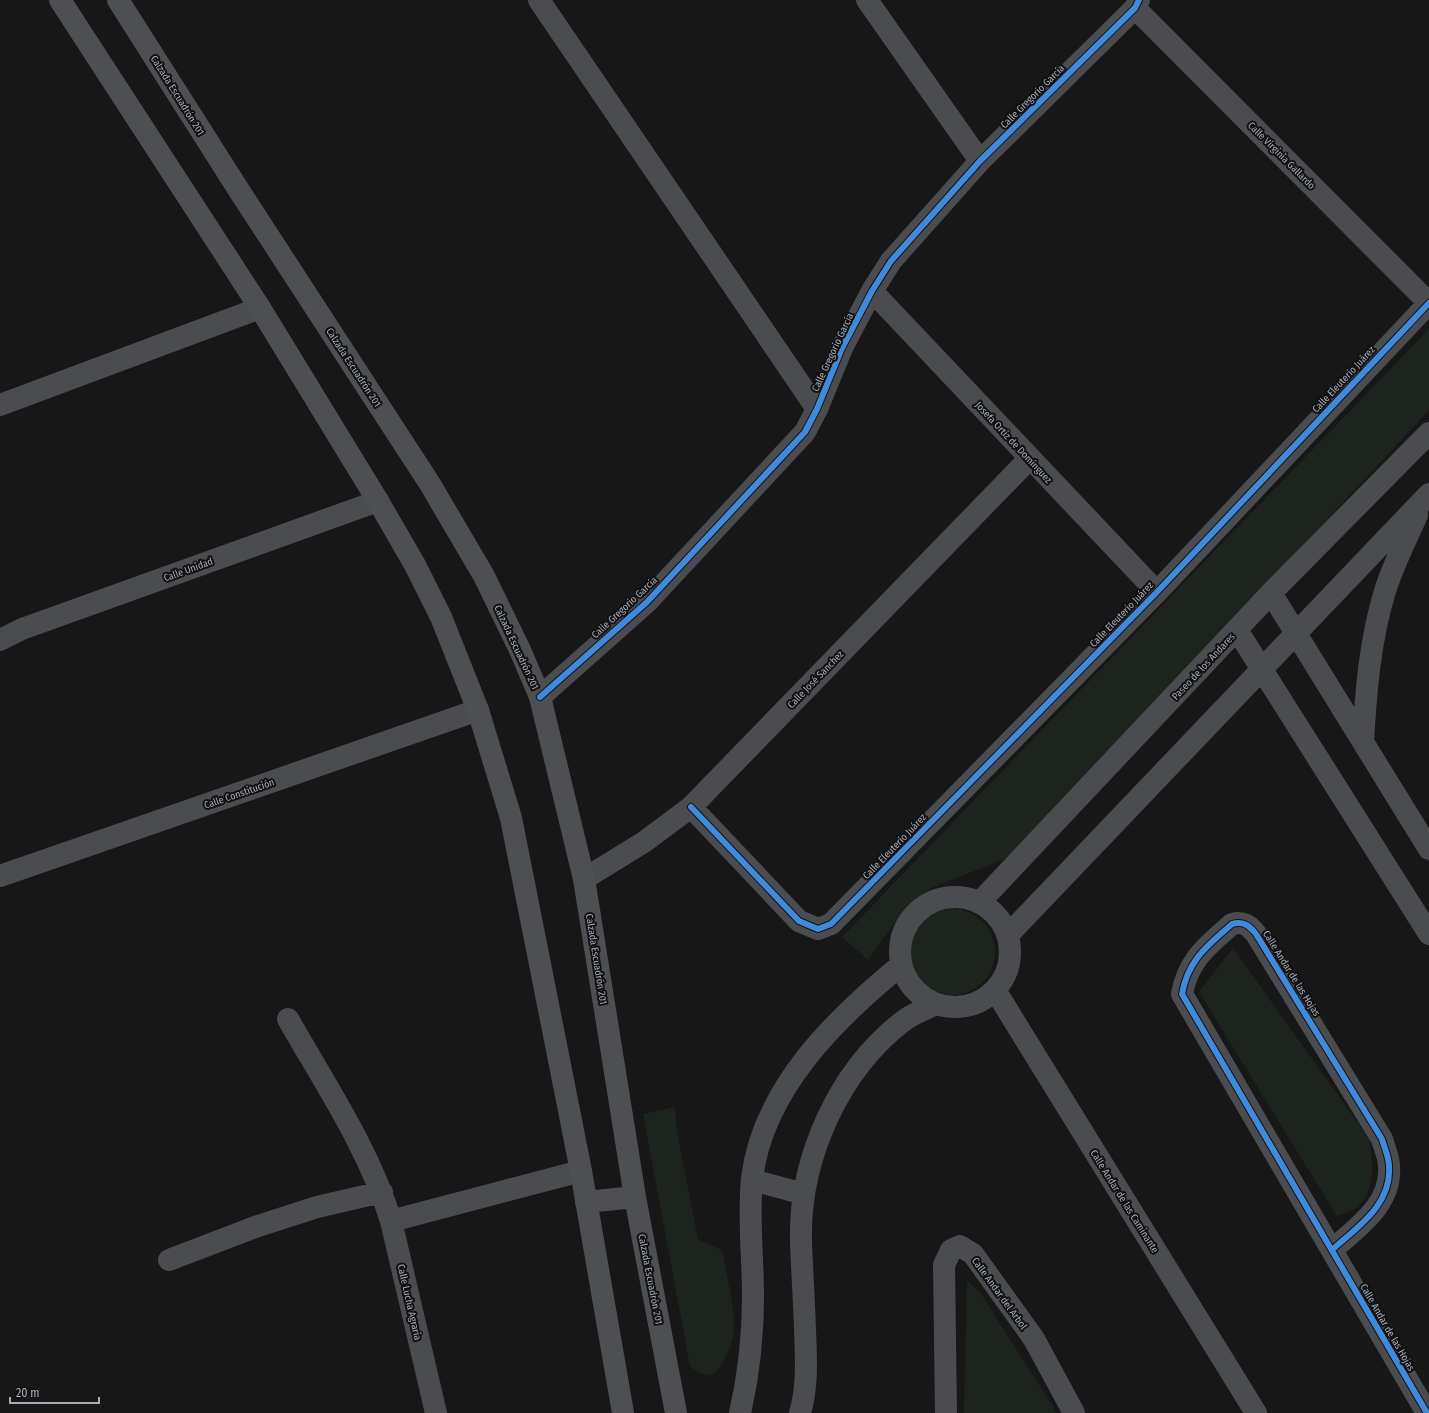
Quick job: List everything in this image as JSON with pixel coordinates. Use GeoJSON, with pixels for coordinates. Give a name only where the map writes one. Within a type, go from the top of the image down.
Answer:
{"type":"FeatureCollection","features":[{"type":"Feature","properties":{"kind":"main road"},"geometry":{"type":"LineString","coordinates":[[60,0],[260,308],[378,501],[415,565],[441,617],[478,710],[511,818],[581,1171],[623,1413]]}},
{"type":"Feature","properties":{"kind":"main road","name":"Calzada Escuadrón 201"},"geometry":{"type":"LineString","coordinates":[[118,0],[240,192],[430,484],[484,576],[520,650],[540,697],[584,879],[635,1197],[676,1413]]}},
{"type":"Feature","properties":{"kind":"main road"},"geometry":{"type":"LineString","coordinates":[[586,1202],[635,1197]]}},
{"type":"Feature","properties":{"kind":"street"},"geometry":{"type":"LineString","coordinates":[[539,0],[817,409]]}},
{"type":"Feature","properties":{"kind":"street"},"geometry":{"type":"LineString","coordinates":[[867,0],[980,161]]}},
{"type":"Feature","properties":{"kind":"street","name":"Calle Gregorio García"},"geometry":{"type":"LineString","coordinates":[[540,697],[648,602],[805,432],[817,409],[842,348],[872,291],[891,261],[980,161],[1137,4]]}},
{"type":"Feature","properties":{"kind":"street","name":"Calle Virginia Gallardo"},"geometry":{"type":"LineString","coordinates":[[1137,4],[1429,303]]}},
{"type":"Feature","properties":{"kind":"street","name":"Josefa Ortiz de Domínguez"},"geometry":{"type":"LineString","coordinates":[[872,291],[1157,592]]}},
{"type":"Feature","properties":{"kind":"street","name":"Calle Eleuterio Juárez"},"geometry":{"type":"LineString","coordinates":[[691,806],[799,921],[818,929],[831,924],[1157,592],[1429,303]]}},
{"type":"Feature","properties":{"kind":"street"},"geometry":{"type":"LineString","coordinates":[[0,404],[260,308]]}},
{"type":"Feature","properties":{"kind":"street","name":"Paseo de los Andares"},"geometry":{"type":"LineString","coordinates":[[980,902],[1271,593],[1429,433]]}},
{"type":"Feature","properties":{"kind":"street","name":"Calle José Sanchez"},"geometry":{"type":"LineString","coordinates":[[584,879],[644,842],[691,806],[1030,458]]}},
{"type":"Feature","properties":{"kind":"street"},"geometry":{"type":"LineString","coordinates":[[1008,935],[1263,670],[1425,498]]}},
{"type":"Feature","properties":{"kind":"street"},"geometry":{"type":"LineString","coordinates":[[1363,742],[1366,691],[1373,640],[1386,590],[1425,498]]}},
{"type":"Feature","properties":{"kind":"street","name":"Calle Unidad"},"geometry":{"type":"LineString","coordinates":[[0,640],[22,629],[378,501]]}},
{"type":"Feature","properties":{"kind":"street"},"geometry":{"type":"LineString","coordinates":[[1271,593],[1429,849]]}},
{"type":"Feature","properties":{"kind":"street"},"geometry":{"type":"LineString","coordinates":[[1237,630],[1429,934]]}},
{"type":"Feature","properties":{"kind":"street","name":"Calle Constitución"},"geometry":{"type":"LineString","coordinates":[[0,876],[478,710]]}},
{"type":"Feature","properties":{"kind":"street"},"geometry":{"type":"LineString","coordinates":[[960,896],[980,902],[997,916],[1008,935],[1010,954],[1006,973],[995,990],[982,999],[967,1005],[952,1007],[936,1004],[924,998],[913,989],[906,978],[901,965],[900,944],[907,924],[920,908],[939,898],[960,896]]}},
{"type":"Feature","properties":{"kind":"street","name":"Calle Andar de las Hojas"},"geometry":{"type":"LineString","coordinates":[[1332,1250],[1378,1207],[1386,1190],[1390,1166],[1382,1139],[1256,934],[1249,925],[1239,922],[1232,924],[1196,957],[1185,977],[1182,994],[1427,1413]]}},
{"type":"Feature","properties":{"kind":"street"},"geometry":{"type":"LineString","coordinates":[[740,1413],[752,1343],[752,1180],[763,1133],[783,1093],[832,1028],[866,994],[901,965]]}},
{"type":"Feature","properties":{"kind":"street","name":"Calle Andar de las Caminante"},"geometry":{"type":"LineString","coordinates":[[995,990],[1256,1413]]}},
{"type":"Feature","properties":{"kind":"street"},"geometry":{"type":"LineString","coordinates":[[800,1413],[803,1403],[806,1363],[801,1238],[804,1194],[817,1142],[835,1103],[860,1066],[885,1038],[907,1018],[936,1004]]}},
{"type":"Feature","properties":{"kind":"street","name":"Calle Lucha Agraria"},"geometry":{"type":"LineString","coordinates":[[288,1019],[369,1163],[382,1192],[391,1221],[436,1413]]}},
{"type":"Feature","properties":{"kind":"street"},"geometry":{"type":"LineString","coordinates":[[391,1221],[581,1171]]}},
{"type":"Feature","properties":{"kind":"street"},"geometry":{"type":"LineString","coordinates":[[752,1180],[804,1194]]}},
{"type":"Feature","properties":{"kind":"street"},"geometry":{"type":"LineString","coordinates":[[169,1260],[255,1227],[317,1207],[382,1192]]}},
{"type":"Feature","properties":{"kind":"street","name":"Calle Andar del Arbol"},"geometry":{"type":"LineString","coordinates":[[946,1413],[944,1265],[951,1250],[960,1246],[973,1254],[1034,1339],[1074,1413]]}},
{"type":"Feature","properties":{"kind":"shaded area"},"geometry":{"type":"Polygon","coordinates":[[[1429,329],[1429,410],[1015,855],[931,888],[893,925],[868,960],[842,937],[1429,329]]]}},
{"type":"Feature","properties":{"kind":"shaded area"},"geometry":{"type":"Polygon","coordinates":[[[952,909],[968,912],[976,916],[988,928],[992,936],[995,952],[992,968],[988,976],[976,988],[968,992],[952,995],[936,992],[928,988],[916,976],[912,968],[909,952],[912,936],[916,928],[928,916],[936,912],[952,909]]]}},
{"type":"Feature","properties":{"kind":"shaded area"},"geometry":{"type":"Polygon","coordinates":[[[1233,948],[1370,1140],[1372,1176],[1368,1193],[1353,1210],[1337,1216],[1199,992],[1233,948]]]}},
{"type":"Feature","properties":{"kind":"shaded area"},"geometry":{"type":"Polygon","coordinates":[[[675,1107],[677,1131],[698,1240],[722,1250],[733,1308],[734,1326],[731,1343],[722,1364],[714,1373],[710,1375],[701,1374],[690,1366],[643,1114],[675,1107]]]}},
{"type":"Feature","properties":{"kind":"shaded area"},"geometry":{"type":"Polygon","coordinates":[[[967,1281],[980,1292],[1057,1413],[964,1413],[967,1281]]]}},
{"type":"Feature","properties":{"kind":"cycle path"},"geometry":{"type":"LineString","coordinates":[[540,697],[647,602],[805,432],[817,409],[842,348],[872,291],[891,261],[980,161],[1135,8],[1139,0]]}},
{"type":"Feature","properties":{"kind":"cycle path"},"geometry":{"type":"LineString","coordinates":[[691,807],[799,921],[818,929],[831,924],[1157,592],[1429,303]]}},
{"type":"Feature","properties":{"kind":"cycle path"},"geometry":{"type":"LineString","coordinates":[[1332,1250],[1362,1224],[1379,1204],[1385,1192],[1388,1180],[1389,1163],[1386,1152],[1382,1139],[1256,934],[1246,924],[1232,924],[1214,939],[1200,954],[1189,972],[1182,994],[1427,1413]]}}]}
